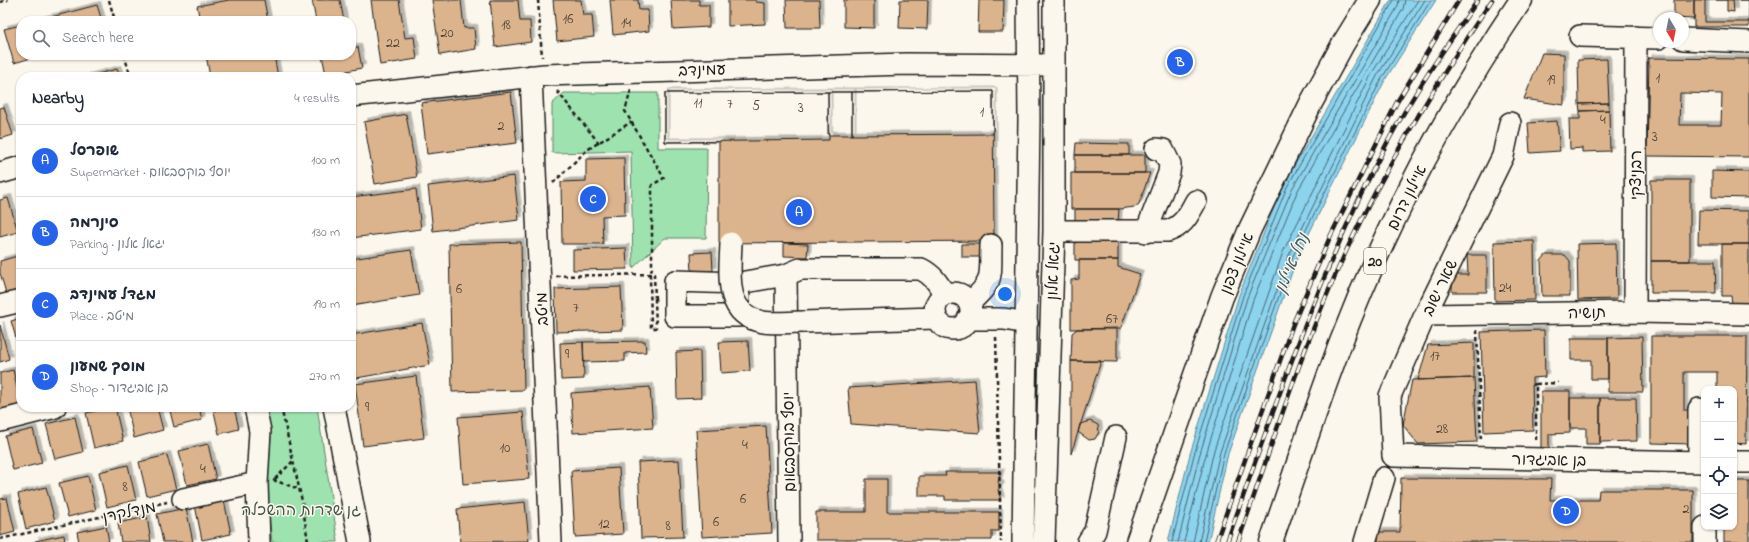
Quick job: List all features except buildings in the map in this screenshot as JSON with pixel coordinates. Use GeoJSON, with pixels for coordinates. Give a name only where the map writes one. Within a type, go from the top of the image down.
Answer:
{"type":"FeatureCollection","features":[{"type":"Feature","properties":{"kind":"highway","name":"איילון צפון"},"geometry":{"type":"LineString","coordinates":[[1137,542],[1222,297],[1250,229],[1311,102],[1343,44],[1370,0]]}},
{"type":"Feature","properties":{"kind":"highway","name":"איילון דרום"},"geometry":{"type":"LineString","coordinates":[[1271,542],[1341,342],[1376,258],[1420,168],[1452,108],[1521,0]]}},
{"type":"Feature","properties":{"kind":"street","name":"יגאל אלון"},"geometry":{"type":"LineString","coordinates":[[1023,542],[1027,323],[1028,0]]}},
{"type":"Feature","properties":{"kind":"street","name":"יגאל אלון"},"geometry":{"type":"LineString","coordinates":[[1044,542],[1054,231],[1054,0]]}},
{"type":"Feature","properties":{"kind":"street"},"geometry":{"type":"LineString","coordinates":[[1580,36],[1653,38]]}},
{"type":"Feature","properties":{"kind":"street","name":"רבניצקי"},"geometry":{"type":"LineString","coordinates":[[1635,312],[1636,37]]}},
{"type":"Feature","properties":{"kind":"street"},"geometry":{"type":"LineString","coordinates":[[1689,39],[1749,42]]}},
{"type":"Feature","properties":{"kind":"street","name":"עמינדב"},"geometry":{"type":"LineString","coordinates":[[356,95],[538,76],[776,66],[1054,65]]}},
{"type":"Feature","properties":{"kind":"street","name":"מיטב"},"geometry":{"type":"LineString","coordinates":[[538,76],[537,200],[551,542]]}},
{"type":"Feature","properties":{"kind":"street","name":"שאר ישוב"},"geometry":{"type":"LineString","coordinates":[[1393,456],[1390,396],[1425,315],[1503,156],[1510,123]]}},
{"type":"Feature","properties":{"kind":"street"},"geometry":{"type":"LineString","coordinates":[[1146,232],[1170,173],[1170,164],[1167,155],[1163,150],[1156,149]]}},
{"type":"Feature","properties":{"kind":"street"},"geometry":{"type":"LineString","coordinates":[[0,173],[16,168]]}},
{"type":"Feature","properties":{"kind":"street"},"geometry":{"type":"LineString","coordinates":[[1054,231],[1168,231],[1178,228],[1185,221],[1196,201]]}},
{"type":"Feature","properties":{"kind":"street"},"geometry":{"type":"LineString","coordinates":[[730,243],[732,298],[744,314],[764,322],[936,318]]}},
{"type":"Feature","properties":{"kind":"street"},"geometry":{"type":"LineString","coordinates":[[968,311],[961,295],[956,294],[945,295],[937,302],[935,307],[936,318],[944,326],[949,328],[960,327],[968,311],[984,291],[990,278],[991,245]]}},
{"type":"Feature","properties":{"kind":"street"},"geometry":{"type":"LineString","coordinates":[[740,283],[739,316],[675,316],[665,300],[675,281],[740,283],[786,275],[800,269],[920,269],[929,273],[936,280],[945,295]]}},
{"type":"Feature","properties":{"kind":"street","name":"יוסף בוקסבאום"},"geometry":{"type":"LineString","coordinates":[[786,275],[789,542]]}},
{"type":"Feature","properties":{"kind":"street"},"geometry":{"type":"LineString","coordinates":[[0,306],[16,302]]}},
{"type":"Feature","properties":{"kind":"street"},"geometry":{"type":"LineString","coordinates":[[968,311],[996,319],[1027,323]]}},
{"type":"Feature","properties":{"kind":"street","name":"תושיה"},"geometry":{"type":"LineString","coordinates":[[1425,315],[1635,312],[1749,314]]}},
{"type":"Feature","properties":{"kind":"street"},"geometry":{"type":"LineString","coordinates":[[1699,409],[1702,458]]}},
{"type":"Feature","properties":{"kind":"street"},"geometry":{"type":"LineString","coordinates":[[0,421],[35,412]]}},
{"type":"Feature","properties":{"kind":"street"},"geometry":{"type":"LineString","coordinates":[[256,412],[260,431],[257,483],[259,542]]}},
{"type":"Feature","properties":{"kind":"street"},"geometry":{"type":"LineString","coordinates":[[335,412],[360,542]]}},
{"type":"Feature","properties":{"kind":"street"},"geometry":{"type":"LineString","coordinates":[[1088,542],[1095,531],[1116,438]]}},
{"type":"Feature","properties":{"kind":"street","name":"בן אביגדור"},"geometry":{"type":"LineString","coordinates":[[1393,456],[1701,462]]}},
{"type":"Feature","properties":{"kind":"street"},"geometry":{"type":"LineString","coordinates":[[1737,462],[1749,462]]}},
{"type":"Feature","properties":{"kind":"street"},"geometry":{"type":"LineString","coordinates":[[1365,542],[1384,478]]}},
{"type":"Feature","properties":{"kind":"street"},"geometry":{"type":"LineString","coordinates":[[183,499],[257,483]]}},
{"type":"Feature","properties":{"kind":"street"},"geometry":{"type":"LineString","coordinates":[[1705,530],[1705,542]]}},
{"type":"Feature","properties":{"kind":"path"},"geometry":{"type":"LineString","coordinates":[[0,2],[8,0]]}},
{"type":"Feature","properties":{"kind":"path"},"geometry":{"type":"LineString","coordinates":[[109,0],[114,16]]}},
{"type":"Feature","properties":{"kind":"path"},"geometry":{"type":"LineString","coordinates":[[538,0],[538,76],[599,142]]}},
{"type":"Feature","properties":{"kind":"path"},"geometry":{"type":"LineString","coordinates":[[126,60],[129,72]]}},
{"type":"Feature","properties":{"kind":"path"},"geometry":{"type":"LineString","coordinates":[[540,276],[650,275],[654,274],[665,300],[656,328],[652,328],[650,275],[652,268],[652,185],[664,178],[625,112],[632,87]]}},
{"type":"Feature","properties":{"kind":"path"},"geometry":{"type":"LineString","coordinates":[[537,200],[587,150],[631,122]]}},
{"type":"Feature","properties":{"kind":"path"},"geometry":{"type":"LineString","coordinates":[[1477,314],[1481,458]]}},
{"type":"Feature","properties":{"kind":"path"},"geometry":{"type":"LineString","coordinates":[[996,319],[1001,542]]}},
{"type":"Feature","properties":{"kind":"path"},"geometry":{"type":"LineString","coordinates":[[1532,385],[1558,383]]}},
{"type":"Feature","properties":{"kind":"path"},"geometry":{"type":"LineString","coordinates":[[1536,384],[1537,459]]}},
{"type":"Feature","properties":{"kind":"path"},"geometry":{"type":"LineString","coordinates":[[282,412],[299,489],[308,542]]}},
{"type":"Feature","properties":{"kind":"path"},"geometry":{"type":"LineString","coordinates":[[293,461],[275,479],[299,489]]}},
{"type":"Feature","properties":{"kind":"path","name":"מנדלקרן"},"geometry":{"type":"LineString","coordinates":[[0,539],[183,499]]}},
{"type":"Feature","properties":{"kind":"green space"},"geometry":{"type":"Polygon","coordinates":[[[564,93],[658,93],[658,148],[707,148],[706,238],[665,238],[633,268],[631,151],[552,153],[552,104],[564,93]]]}},
{"type":"Feature","properties":{"kind":"green space","name":"גן שדרות ההשכלה"},"geometry":{"type":"Polygon","coordinates":[[[265,412],[318,412],[338,542],[272,542],[267,497],[271,436],[265,412]]]}},
{"type":"Feature","properties":{"kind":"water","name":"נחל איילון"},"geometry":{"type":"Polygon","coordinates":[[[1391,0],[1436,0],[1385,80],[1297,258],[1228,454],[1208,542],[1168,542],[1190,454],[1239,295],[1283,185],[1391,0]]]}},
{"type":"Feature","properties":{"kind":"railway"},"geometry":{"type":"LineString","coordinates":[[1216,542],[1293,324],[1330,237],[1397,102],[1459,0]]}},
{"type":"Feature","properties":{"kind":"railway"},"geometry":{"type":"LineString","coordinates":[[1227,542],[1281,390],[1319,290],[1340,240],[1387,143],[1408,106],[1478,0]]}},
{"type":"Feature","properties":{"kind":"railway"},"geometry":{"type":"LineString","coordinates":[[1238,542],[1303,355],[1349,245],[1364,213],[1434,89],[1492,0]]}},
{"type":"Feature","properties":{"kind":"place","name":"סינרמה"},"geometry":{"type":"Point","coordinates":[1180,62]}},
{"type":"Feature","properties":{"kind":"place","name":"מגדל עמינדב"},"geometry":{"type":"Point","coordinates":[593,199]}},
{"type":"Feature","properties":{"kind":"place","name":"שופרסל"},"geometry":{"type":"Point","coordinates":[799,212]}},
{"type":"Feature","properties":{"kind":"place","name":"מוסך שמעון"},"geometry":{"type":"Point","coordinates":[1566,511]}}]}
